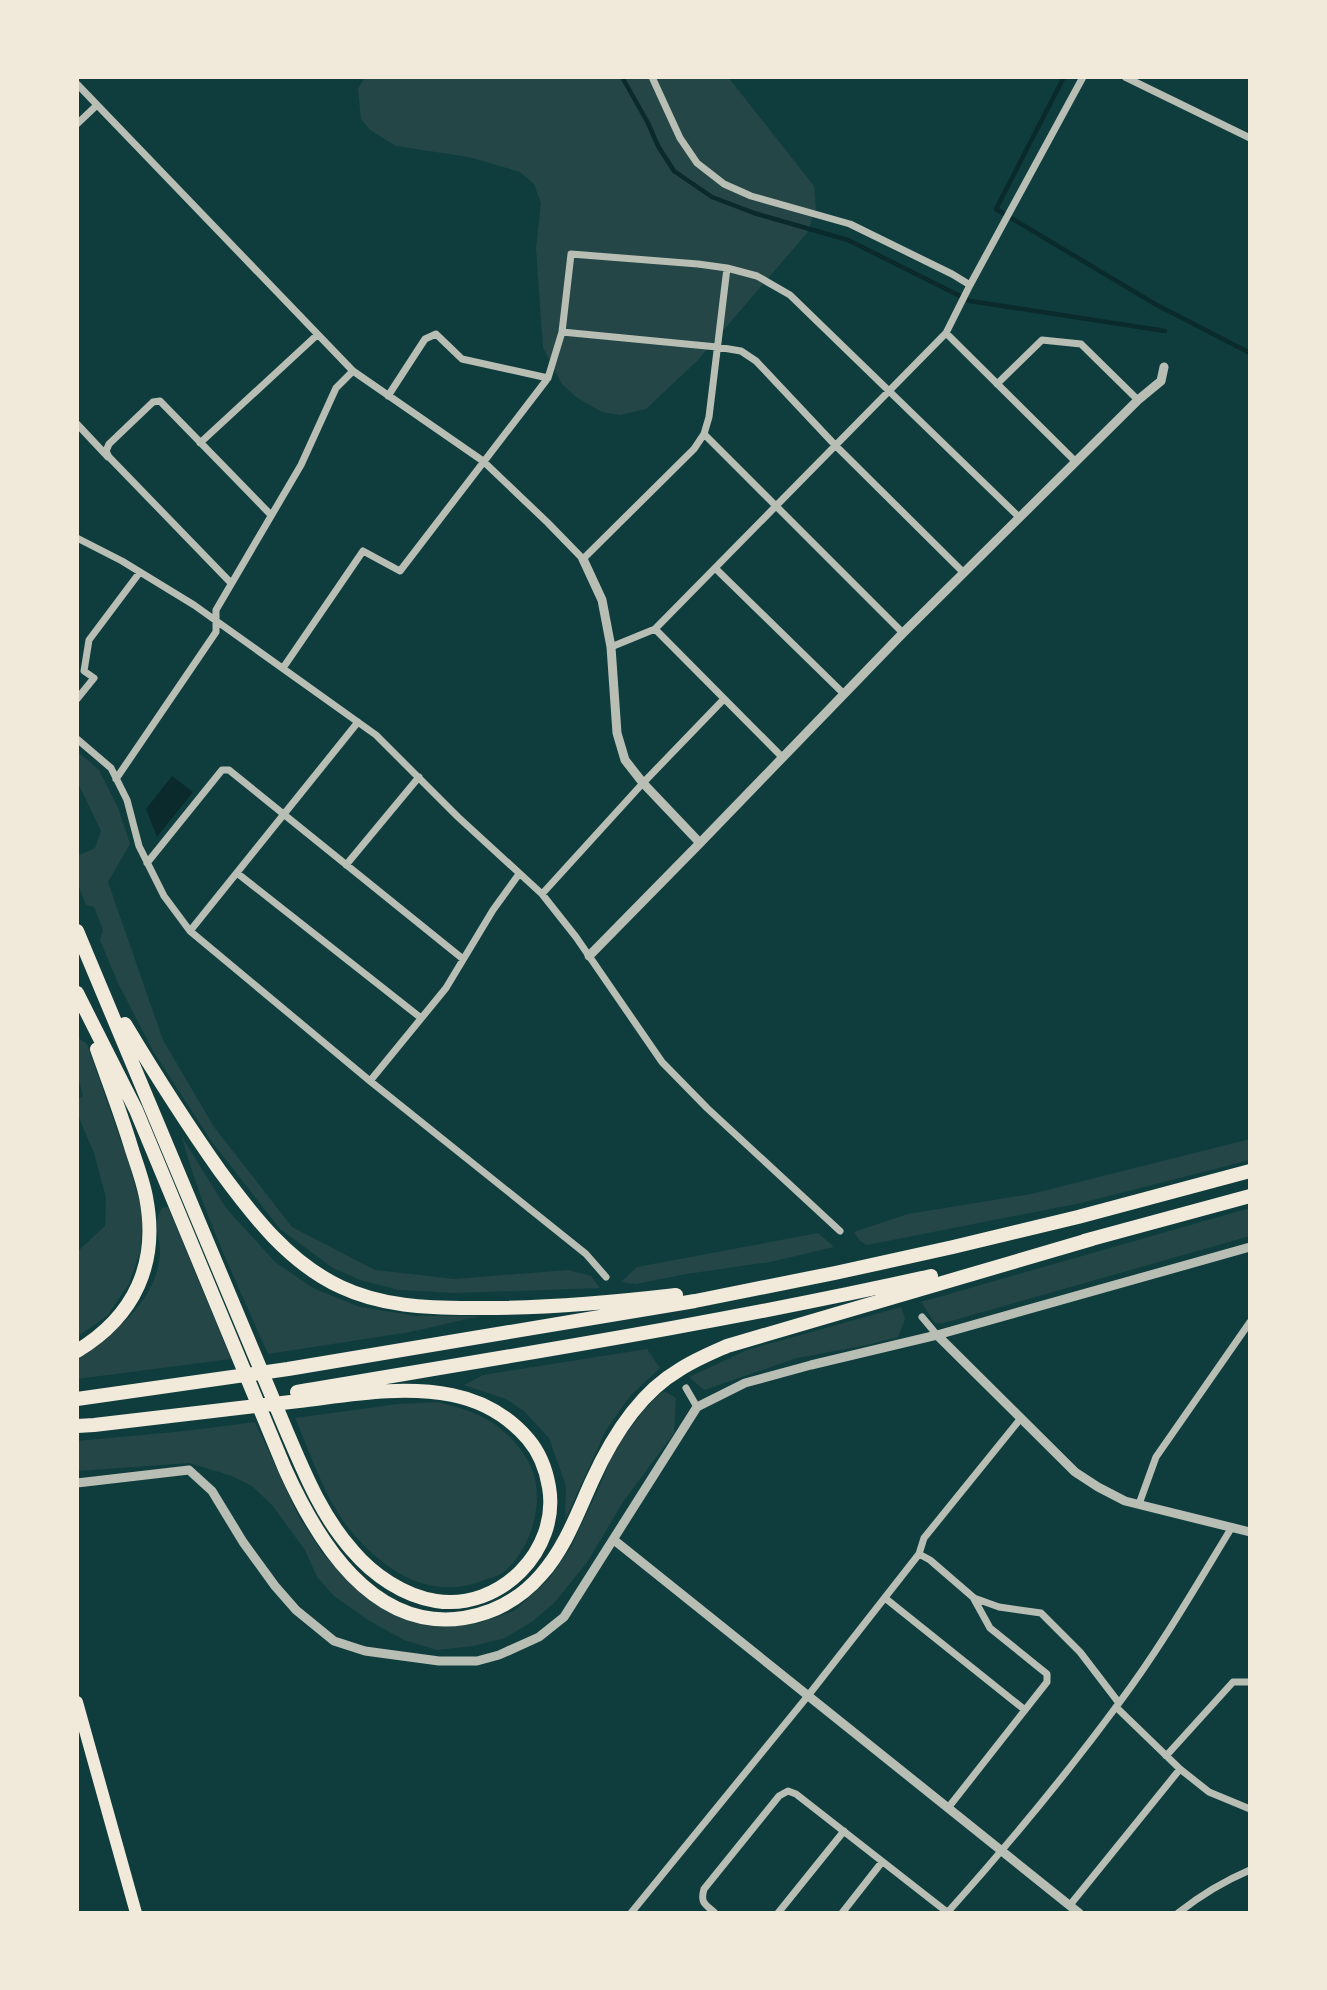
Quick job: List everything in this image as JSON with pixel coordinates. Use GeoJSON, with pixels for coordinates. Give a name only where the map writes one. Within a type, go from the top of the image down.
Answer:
{"type":"FeatureCollection","features":[{"type":"Feature","properties":{"kind":"highway"},"geometry":{"type":"LineString","coordinates":[[77,931],[313,1492],[340,1536],[368,1567],[384,1579],[416,1596],[436,1601],[454,1602],[489,1593],[513,1579],[532,1560],[547,1529],[550,1512],[549,1486],[534,1446],[507,1419],[474,1401],[421,1391],[299,1396]]}},
{"type":"Feature","properties":{"kind":"highway"},"geometry":{"type":"LineString","coordinates":[[100,984],[179,1112],[256,1217],[286,1250],[304,1264],[341,1287],[364,1296],[388,1302],[447,1308],[547,1308],[693,1293],[901,1253],[953,1247]]}},
{"type":"Feature","properties":{"kind":"highway"},"geometry":{"type":"LineString","coordinates":[[77,994],[136,1110],[285,1469],[310,1520],[335,1557],[365,1587],[400,1609],[418,1615],[455,1619],[476,1616],[511,1601],[526,1589],[541,1575],[568,1536],[603,1458],[627,1420],[659,1384],[690,1364],[736,1343],[1092,1239],[1250,1196]]}},
{"type":"Feature","properties":{"kind":"highway"},"geometry":{"type":"LineString","coordinates":[[77,994],[146,1194],[150,1236],[145,1273],[128,1304],[104,1332],[77,1351]]}},
{"type":"Feature","properties":{"kind":"highway"},"geometry":{"type":"LineString","coordinates":[[77,1399],[288,1369],[695,1301],[953,1247],[1250,1171]]}},
{"type":"Feature","properties":{"kind":"highway"},"geometry":{"type":"LineString","coordinates":[[77,1424],[299,1396],[705,1323],[844,1296],[1092,1239]]}},
{"type":"Feature","properties":{"kind":"highway"},"geometry":{"type":"LineString","coordinates":[[77,1702],[136,1913]]}},
{"type":"Feature","properties":{"kind":"street"},"geometry":{"type":"LineString","coordinates":[[652,77],[680,138],[697,163],[724,184],[751,196],[850,224],[970,285]]}},
{"type":"Feature","properties":{"kind":"street"},"geometry":{"type":"LineString","coordinates":[[611,647],[655,629],[946,333],[1083,77]]}},
{"type":"Feature","properties":{"kind":"street"},"geometry":{"type":"LineString","coordinates":[[1125,77],[1250,138]]}},
{"type":"Feature","properties":{"kind":"street"},"geometry":{"type":"LineString","coordinates":[[77,84],[353,371],[484,461],[583,559],[602,600],[611,647],[617,733],[625,760],[700,843]]}},
{"type":"Feature","properties":{"kind":"street"},"geometry":{"type":"LineString","coordinates":[[77,124],[97,105]]}},
{"type":"Feature","properties":{"kind":"street"},"geometry":{"type":"LineString","coordinates":[[282,668],[363,551],[400,571],[548,378],[562,332],[571,254],[727,268],[757,276],[790,295],[1019,517]]}},
{"type":"Feature","properties":{"kind":"street"},"geometry":{"type":"LineString","coordinates":[[583,559],[694,449],[704,434],[709,417],[727,268]]}},
{"type":"Feature","properties":{"kind":"street"},"geometry":{"type":"LineString","coordinates":[[562,332],[741,351],[756,361],[835,445],[964,573]]}},
{"type":"Feature","properties":{"kind":"street"},"geometry":{"type":"LineString","coordinates":[[946,333],[1076,462]]}},
{"type":"Feature","properties":{"kind":"street"},"geometry":{"type":"LineString","coordinates":[[388,396],[425,339],[436,334],[462,359],[548,378]]}},
{"type":"Feature","properties":{"kind":"street"},"geometry":{"type":"LineString","coordinates":[[200,443],[317,335]]}},
{"type":"Feature","properties":{"kind":"street"},"geometry":{"type":"LineString","coordinates":[[997,384],[1042,340],[1081,344],[1138,400]]}},
{"type":"Feature","properties":{"kind":"street"},"geometry":{"type":"LineString","coordinates":[[589,956],[903,633],[1138,400],[1161,381],[1164,367]]}},
{"type":"Feature","properties":{"kind":"street"},"geometry":{"type":"LineString","coordinates":[[116,779],[216,632],[216,610],[301,466],[335,388],[353,371]]}},
{"type":"Feature","properties":{"kind":"street"},"geometry":{"type":"LineString","coordinates":[[109,457],[106,451],[109,444],[153,402],[160,401],[271,515]]}},
{"type":"Feature","properties":{"kind":"street"},"geometry":{"type":"LineString","coordinates":[[77,425],[231,583]]}},
{"type":"Feature","properties":{"kind":"street"},"geometry":{"type":"LineString","coordinates":[[704,434],[903,633]]}},
{"type":"Feature","properties":{"kind":"street"},"geometry":{"type":"LineString","coordinates":[[77,538],[140,572],[216,620],[376,735],[458,817],[542,894],[589,956],[662,1062],[707,1108],[840,1231]]}},
{"type":"Feature","properties":{"kind":"street"},"geometry":{"type":"LineString","coordinates":[[715,568],[844,694]]}},
{"type":"Feature","properties":{"kind":"street"},"geometry":{"type":"LineString","coordinates":[[77,699],[94,678],[84,671],[89,640],[140,572]]}},
{"type":"Feature","properties":{"kind":"street"},"geometry":{"type":"LineString","coordinates":[[655,629],[783,758]]}},
{"type":"Feature","properties":{"kind":"street"},"geometry":{"type":"LineString","coordinates":[[542,894],[724,699]]}},
{"type":"Feature","properties":{"kind":"street"},"geometry":{"type":"LineString","coordinates":[[190,931],[358,722]]}},
{"type":"Feature","properties":{"kind":"street"},"geometry":{"type":"LineString","coordinates":[[77,739],[111,768],[127,800],[139,846],[147,863],[164,897],[190,931],[370,1081],[586,1254],[606,1277]]}},
{"type":"Feature","properties":{"kind":"street"},"geometry":{"type":"LineString","coordinates":[[147,863],[222,770],[229,770],[463,959]]}},
{"type":"Feature","properties":{"kind":"street"},"geometry":{"type":"LineString","coordinates":[[346,865],[419,777]]}},
{"type":"Feature","properties":{"kind":"street"},"geometry":{"type":"LineString","coordinates":[[237,873],[421,1018]]}},
{"type":"Feature","properties":{"kind":"street"},"geometry":{"type":"LineString","coordinates":[[370,1081],[446,988],[493,910],[519,874]]}},
{"type":"Feature","properties":{"kind":"street"},"geometry":{"type":"LineString","coordinates":[[77,1483],[189,1470],[212,1491],[243,1542],[275,1586],[296,1610],[334,1641],[365,1651],[439,1661],[477,1661],[499,1655],[539,1637],[564,1617],[697,1407],[745,1383],[937,1335],[1250,1247]]}},
{"type":"Feature","properties":{"kind":"street"},"geometry":{"type":"LineString","coordinates":[[922,1317],[1075,1472],[1097,1487],[1125,1501],[1250,1532]]}},
{"type":"Feature","properties":{"kind":"street"},"geometry":{"type":"LineString","coordinates":[[1139,1504],[1156,1457],[1250,1322]]}},
{"type":"Feature","properties":{"kind":"street"},"geometry":{"type":"LineString","coordinates":[[686,1388],[697,1407]]}},
{"type":"Feature","properties":{"kind":"street"},"geometry":{"type":"LineString","coordinates":[[631,1913],[885,1598],[919,1554],[924,1538],[1021,1418]]}},
{"type":"Feature","properties":{"kind":"street"},"geometry":{"type":"LineString","coordinates":[[715,1913],[703,1903],[704,1889],[779,1796],[788,1791],[796,1794],[947,1913],[1002,1851],[1117,1705],[1171,1626],[1232,1527]]}},
{"type":"Feature","properties":{"kind":"street"},"geometry":{"type":"LineString","coordinates":[[614,1541],[1079,1913]]}},
{"type":"Feature","properties":{"kind":"street"},"geometry":{"type":"LineString","coordinates":[[919,1554],[930,1560],[974,1598],[999,1607],[1041,1614],[1080,1652],[1117,1705],[1166,1756],[1209,1792],[1250,1809]]}},
{"type":"Feature","properties":{"kind":"street"},"geometry":{"type":"LineString","coordinates":[[885,1598],[1025,1710]]}},
{"type":"Feature","properties":{"kind":"street"},"geometry":{"type":"LineString","coordinates":[[948,1808],[1047,1682],[1046,1674],[990,1628],[974,1598]]}},
{"type":"Feature","properties":{"kind":"street"},"geometry":{"type":"LineString","coordinates":[[1166,1756],[1233,1682],[1250,1682]]}},
{"type":"Feature","properties":{"kind":"street"},"geometry":{"type":"LineString","coordinates":[[1070,1905],[1180,1769]]}},
{"type":"Feature","properties":{"kind":"street"},"geometry":{"type":"LineString","coordinates":[[778,1913],[844,1831]]}},
{"type":"Feature","properties":{"kind":"street"},"geometry":{"type":"LineString","coordinates":[[842,1913],[883,1862]]}},
{"type":"Feature","properties":{"kind":"street"},"geometry":{"type":"LineString","coordinates":[[1178,1913],[1197,1898],[1250,1870]]}},
{"type":"Feature","properties":{"kind":"shaded area"},"geometry":{"type":"Polygon","coordinates":[[[365,77],[728,77],[814,186],[816,208],[807,233],[697,361],[646,409],[620,415],[602,412],[576,397],[562,384],[543,348],[536,248],[541,203],[534,184],[520,172],[469,157],[396,146],[370,130],[361,119],[358,89],[365,77]]]}},
{"type":"Feature","properties":{"kind":"shaded area"},"geometry":{"type":"Polygon","coordinates":[[[77,751],[99,770],[118,808],[130,844],[108,882],[163,1040],[214,1127],[292,1227],[375,1270],[455,1279],[568,1270],[591,1276],[600,1288],[454,1293],[399,1290],[363,1281],[333,1268],[280,1229],[212,1142],[153,1051],[117,981],[100,940],[103,930],[94,907],[86,905],[77,882],[77,856],[95,848],[101,831],[77,781],[77,751]]]}},
{"type":"Feature","properties":{"kind":"shaded area"},"geometry":{"type":"Polygon","coordinates":[[[172,776],[193,792],[157,837],[146,809],[172,776]]]}},
{"type":"Feature","properties":{"kind":"shaded area"},"geometry":{"type":"Polygon","coordinates":[[[77,1037],[87,1044],[129,1164],[143,1214],[140,1252],[129,1284],[107,1316],[77,1337],[77,1252],[105,1226],[106,1198],[94,1153],[77,1113],[77,1100],[83,1096],[77,1072],[77,1037]]]}},
{"type":"Feature","properties":{"kind":"shaded area"},"geometry":{"type":"Polygon","coordinates":[[[182,1137],[226,1208],[275,1262],[313,1288],[360,1307],[417,1316],[480,1316],[410,1332],[268,1354],[210,1220],[182,1137]]]}},
{"type":"Feature","properties":{"kind":"shaded area"},"geometry":{"type":"Polygon","coordinates":[[[1250,1139],[1250,1160],[1081,1203],[867,1245],[860,1241],[854,1232],[908,1214],[1031,1194],[1250,1139]]]}},
{"type":"Feature","properties":{"kind":"shaded area"},"geometry":{"type":"Polygon","coordinates":[[[168,1207],[231,1359],[77,1379],[77,1357],[120,1326],[144,1299],[152,1284],[160,1250],[157,1218],[162,1208],[168,1207]]]}},
{"type":"Feature","properties":{"kind":"shaded area"},"geometry":{"type":"Polygon","coordinates":[[[1250,1208],[1250,1236],[944,1323],[935,1323],[921,1302],[1250,1208]]]}},
{"type":"Feature","properties":{"kind":"shaded area"},"geometry":{"type":"Polygon","coordinates":[[[818,1233],[834,1247],[770,1262],[636,1284],[621,1282],[637,1267],[818,1233]]]}},
{"type":"Feature","properties":{"kind":"shaded area"},"geometry":{"type":"Polygon","coordinates":[[[901,1307],[905,1319],[898,1337],[797,1358],[704,1390],[689,1377],[747,1350],[901,1307]]]}},
{"type":"Feature","properties":{"kind":"shaded area"},"geometry":{"type":"Polygon","coordinates":[[[647,1349],[660,1368],[630,1396],[606,1430],[565,1520],[566,1486],[549,1438],[524,1411],[506,1399],[464,1385],[483,1375],[647,1349]]]}},
{"type":"Feature","properties":{"kind":"shaded area"},"geometry":{"type":"Polygon","coordinates":[[[666,1392],[676,1398],[674,1433],[623,1502],[588,1561],[555,1602],[533,1621],[505,1638],[474,1646],[437,1650],[404,1640],[368,1620],[334,1596],[317,1577],[305,1550],[272,1505],[252,1486],[232,1476],[189,1463],[77,1471],[77,1441],[255,1422],[299,1517],[323,1554],[346,1577],[390,1611],[452,1625],[476,1624],[514,1611],[548,1580],[571,1547],[613,1451],[645,1409],[661,1393],[666,1392]]]}},
{"type":"Feature","properties":{"kind":"shaded area"},"geometry":{"type":"Polygon","coordinates":[[[438,1402],[473,1413],[499,1427],[524,1454],[535,1480],[536,1510],[528,1539],[521,1552],[500,1574],[464,1586],[447,1587],[415,1581],[400,1574],[372,1553],[348,1527],[329,1498],[295,1418],[398,1404],[438,1402]]]}},
{"type":"Feature","properties":{"kind":"waterway"},"geometry":{"type":"LineString","coordinates":[[622,77],[674,171],[712,197],[754,213],[848,240],[970,301],[1165,331]]}},
{"type":"Feature","properties":{"kind":"waterway"},"geometry":{"type":"LineString","coordinates":[[1064,77],[996,209],[1155,304],[1250,353]]}}]}
